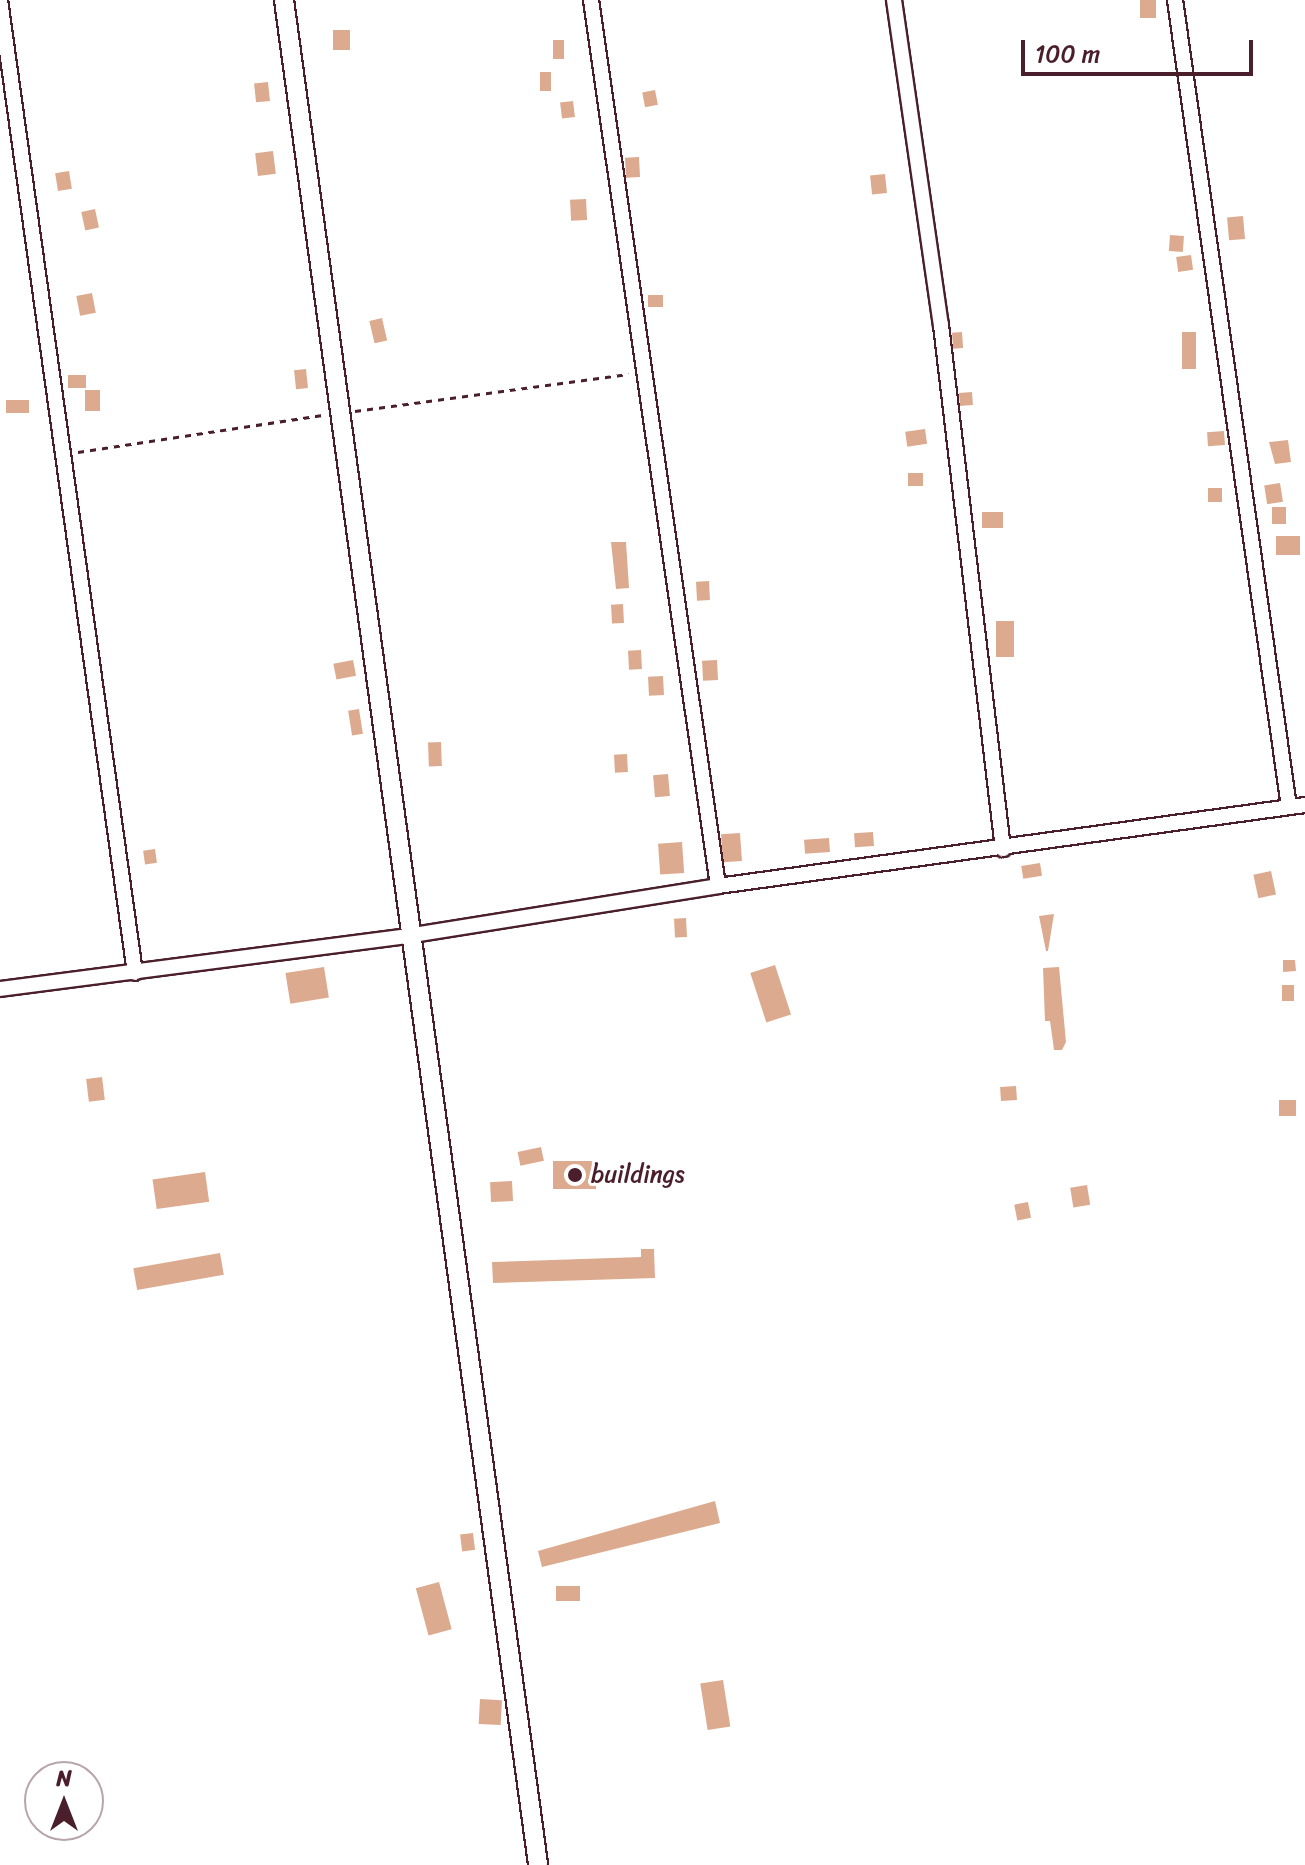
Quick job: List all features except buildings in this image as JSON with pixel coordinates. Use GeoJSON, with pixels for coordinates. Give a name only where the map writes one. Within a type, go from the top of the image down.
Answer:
{"type":"FeatureCollection","features":[{"type":"Feature","properties":{"kind":"street"},"geometry":{"type":"LineString","coordinates":[[0,0],[135,973]]}},
{"type":"Feature","properties":{"kind":"street"},"geometry":{"type":"LineString","coordinates":[[284,0],[538,1865]]}},
{"type":"Feature","properties":{"kind":"street"},"geometry":{"type":"LineString","coordinates":[[591,0],[718,886]]}},
{"type":"Feature","properties":{"kind":"street"},"geometry":{"type":"LineString","coordinates":[[894,0],[941,325],[1003,849]]}},
{"type":"Feature","properties":{"kind":"street"},"geometry":{"type":"LineString","coordinates":[[1175,0],[1289,807]]}},
{"type":"Feature","properties":{"kind":"street"},"geometry":{"type":"LineString","coordinates":[[0,989],[413,935],[718,886],[1305,805]]}},
{"type":"Feature","properties":{"kind":"place","name":"buildings"},"geometry":{"type":"Point","coordinates":[575,1175]}}]}
